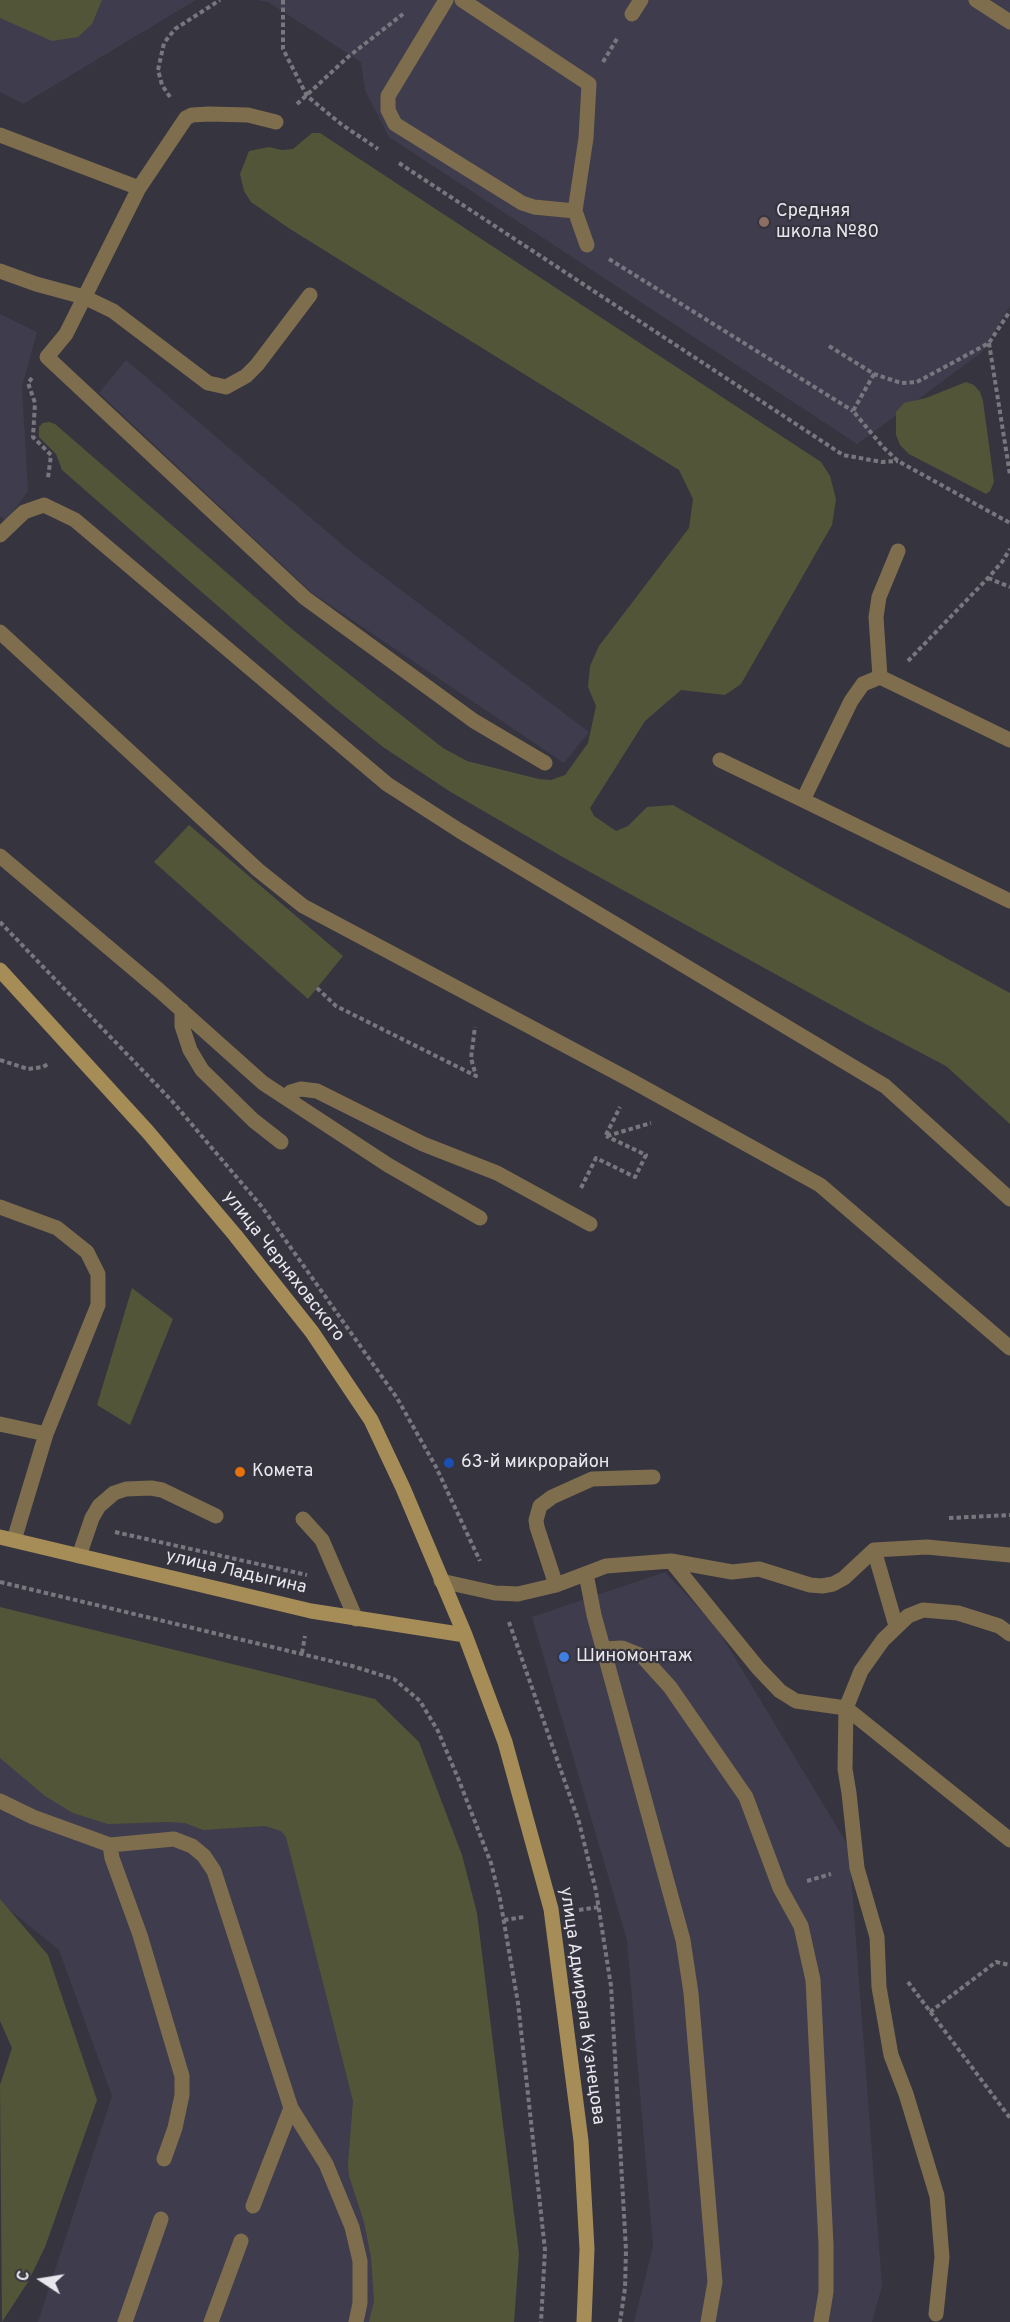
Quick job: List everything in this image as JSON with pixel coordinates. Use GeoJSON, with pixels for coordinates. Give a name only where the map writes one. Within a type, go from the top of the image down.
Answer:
{"type":"FeatureCollection","features":[{"type":"Feature","properties":{"kind":"main road","name":"улица Черняховского"},"geometry":{"type":"LineString","coordinates":[[0,970],[148,1132],[236,1235],[312,1332],[371,1420],[403,1488],[465,1635]]}},
{"type":"Feature","properties":{"kind":"main road","name":"улица Ладыгина"},"geometry":{"type":"LineString","coordinates":[[7,1538],[310,1611],[465,1635]]}},
{"type":"Feature","properties":{"kind":"main road","name":"улица Адмирала Кузнецова"},"geometry":{"type":"LineString","coordinates":[[465,1635],[505,1742],[551,1909],[581,2141],[587,2249],[584,2322]]}},
{"type":"Feature","properties":{"kind":"lane"},"geometry":{"type":"LineString","coordinates":[[446,0],[388,96],[388,110],[396,124],[522,203],[534,207],[574,211]]}},
{"type":"Feature","properties":{"kind":"lane"},"geometry":{"type":"LineString","coordinates":[[462,0],[589,84],[586,138],[574,211],[587,245]]}},
{"type":"Feature","properties":{"kind":"lane"},"geometry":{"type":"LineString","coordinates":[[632,14],[641,0]]}},
{"type":"Feature","properties":{"kind":"lane"},"geometry":{"type":"LineString","coordinates":[[976,0],[1010,22]]}},
{"type":"Feature","properties":{"kind":"lane"},"geometry":{"type":"LineString","coordinates":[[276,122],[239,115],[209,114],[186,118],[139,188],[66,334],[47,357],[305,598],[474,721],[545,763]]}},
{"type":"Feature","properties":{"kind":"lane"},"geometry":{"type":"LineString","coordinates":[[0,135],[139,188]]}},
{"type":"Feature","properties":{"kind":"lane"},"geometry":{"type":"LineString","coordinates":[[0,271],[84,297],[113,311],[208,383],[226,387],[246,376],[257,365],[310,296]]}},
{"type":"Feature","properties":{"kind":"lane"},"geometry":{"type":"LineString","coordinates":[[0,535],[24,512],[44,505],[75,520],[387,784],[459,831],[885,1086],[1010,1199]]}},
{"type":"Feature","properties":{"kind":"lane"},"geometry":{"type":"LineString","coordinates":[[885,679],[876,617],[879,597],[898,551]]}},
{"type":"Feature","properties":{"kind":"lane"},"geometry":{"type":"LineString","coordinates":[[0,632],[258,870],[303,906],[690,1112],[820,1185],[1010,1348]]}},
{"type":"Feature","properties":{"kind":"lane"},"geometry":{"type":"LineString","coordinates":[[803,800],[851,701],[863,684],[885,679],[1010,740]]}},
{"type":"Feature","properties":{"kind":"lane"},"geometry":{"type":"LineString","coordinates":[[720,760],[1010,901]]}},
{"type":"Feature","properties":{"kind":"lane"},"geometry":{"type":"LineString","coordinates":[[0,856],[182,1010],[263,1083],[388,1165],[480,1218]]}},
{"type":"Feature","properties":{"kind":"lane"},"geometry":{"type":"LineString","coordinates":[[182,1010],[182,1026],[190,1050],[202,1070],[253,1120],[281,1142]]}},
{"type":"Feature","properties":{"kind":"lane"},"geometry":{"type":"LineString","coordinates":[[285,1097],[301,1089],[317,1091],[423,1144],[497,1173],[591,1224]]}},
{"type":"Feature","properties":{"kind":"lane"},"geometry":{"type":"LineString","coordinates":[[0,1207],[57,1228],[87,1252],[98,1274],[98,1305],[7,1538]]}},
{"type":"Feature","properties":{"kind":"lane"},"geometry":{"type":"LineString","coordinates":[[0,1424],[46,1434]]}},
{"type":"Feature","properties":{"kind":"lane"},"geometry":{"type":"LineString","coordinates":[[556,1586],[537,1527],[536,1520],[540,1506],[552,1497],[592,1479],[653,1477]]}},
{"type":"Feature","properties":{"kind":"lane"},"geometry":{"type":"LineString","coordinates":[[78,1556],[99,1506],[114,1493],[135,1487],[162,1490],[216,1516]]}},
{"type":"Feature","properties":{"kind":"lane"},"geometry":{"type":"LineString","coordinates":[[303,1519],[322,1540],[356,1619]]}},
{"type":"Feature","properties":{"kind":"lane"},"geometry":{"type":"LineString","coordinates":[[441,1581],[495,1593],[519,1594],[556,1586],[606,1566],[671,1561],[732,1572],[759,1569],[810,1585],[822,1586],[833,1584],[844,1578],[874,1551],[927,1547],[1010,1555]]}},
{"type":"Feature","properties":{"kind":"lane"},"geometry":{"type":"LineString","coordinates":[[874,1551],[896,1626]]}},
{"type":"Feature","properties":{"kind":"lane"},"geometry":{"type":"LineString","coordinates":[[671,1561],[758,1668],[780,1691],[796,1701],[846,1708],[1010,1840]]}},
{"type":"Feature","properties":{"kind":"lane"},"geometry":{"type":"LineString","coordinates":[[586,1574],[603,1649],[680,1925],[687,1972],[715,2282],[708,2322]]}},
{"type":"Feature","properties":{"kind":"lane"},"geometry":{"type":"LineString","coordinates":[[936,2314],[942,2257],[938,2196],[906,2094],[891,2055],[879,1987],[877,1936],[857,1868],[849,1793],[844,1769],[846,1708],[861,1671],[883,1640],[908,1616],[923,1610],[958,1613],[999,1626],[1010,1634]]}},
{"type":"Feature","properties":{"kind":"lane"},"geometry":{"type":"LineString","coordinates":[[603,1649],[622,1648],[642,1656],[670,1687],[746,1797],[780,1888],[801,1926],[813,1980],[826,2244],[826,2292],[821,2322]]}},
{"type":"Feature","properties":{"kind":"lane"},"geometry":{"type":"LineString","coordinates":[[0,1801],[33,1817],[110,1845],[174,1839],[192,1846],[204,1856],[214,1871],[291,2108],[326,2164],[352,2227],[360,2261],[360,2303],[356,2322]]}},
{"type":"Feature","properties":{"kind":"lane"},"geometry":{"type":"LineString","coordinates":[[110,1845],[112,1858],[140,1935],[182,2076],[182,2095],[175,2128],[164,2159]]}},
{"type":"Feature","properties":{"kind":"lane"},"geometry":{"type":"LineString","coordinates":[[253,2206],[291,2108]]}},
{"type":"Feature","properties":{"kind":"lane"},"geometry":{"type":"LineString","coordinates":[[125,2322],[161,2219]]}},
{"type":"Feature","properties":{"kind":"lane"},"geometry":{"type":"LineString","coordinates":[[212,2322],[241,2241]]}},
{"type":"Feature","properties":{"kind":"path"},"geometry":{"type":"LineString","coordinates":[[186,118],[162,85],[158,70],[164,43],[175,29],[219,0]]}},
{"type":"Feature","properties":{"kind":"path"},"geometry":{"type":"LineString","coordinates":[[283,0],[283,49],[307,96],[341,124],[380,150]]}},
{"type":"Feature","properties":{"kind":"path"},"geometry":{"type":"LineString","coordinates":[[307,96],[348,57],[405,13]]}},
{"type":"Feature","properties":{"kind":"path"},"geometry":{"type":"LineString","coordinates":[[589,84],[632,14]]}},
{"type":"Feature","properties":{"kind":"path"},"geometry":{"type":"LineString","coordinates":[[390,157],[843,455],[882,462],[898,461]]}},
{"type":"Feature","properties":{"kind":"path"},"geometry":{"type":"LineString","coordinates":[[587,245],[853,411],[898,461],[1010,523]]}},
{"type":"Feature","properties":{"kind":"path"},"geometry":{"type":"LineString","coordinates":[[829,346],[874,374],[901,383],[917,382],[989,343],[1010,310]]}},
{"type":"Feature","properties":{"kind":"path"},"geometry":{"type":"LineString","coordinates":[[989,343],[1010,475]]}},
{"type":"Feature","properties":{"kind":"path"},"geometry":{"type":"LineString","coordinates":[[44,505],[51,455],[33,437],[35,403],[28,383],[47,357]]}},
{"type":"Feature","properties":{"kind":"path"},"geometry":{"type":"LineString","coordinates":[[853,411],[874,374]]}},
{"type":"Feature","properties":{"kind":"path"},"geometry":{"type":"LineString","coordinates":[[885,679],[988,578],[1010,549]]}},
{"type":"Feature","properties":{"kind":"path"},"geometry":{"type":"LineString","coordinates":[[988,578],[1010,587]]}},
{"type":"Feature","properties":{"kind":"path"},"geometry":{"type":"LineString","coordinates":[[317,988],[336,1006],[476,1076],[471,1058],[481,1000]]}},
{"type":"Feature","properties":{"kind":"path"},"geometry":{"type":"LineString","coordinates":[[0,1060],[28,1069],[43,1067],[61,1058],[71,1048]]}},
{"type":"Feature","properties":{"kind":"path"},"geometry":{"type":"LineString","coordinates":[[596,1158],[635,1177],[646,1155],[606,1136]]}},
{"type":"Feature","properties":{"kind":"path"},"geometry":{"type":"LineString","coordinates":[[939,1519],[1010,1515]]}},
{"type":"Feature","properties":{"kind":"path"},"geometry":{"type":"LineString","coordinates":[[89,1526],[341,1583]]}},
{"type":"Feature","properties":{"kind":"path"},"geometry":{"type":"LineString","coordinates":[[0,1582],[352,1666],[394,1679],[420,1701],[438,1731],[458,1778],[491,1863],[500,1899],[518,2003],[545,2250],[541,2322]]}},
{"type":"Feature","properties":{"kind":"path"},"geometry":{"type":"LineString","coordinates":[[780,1888],[857,1868]]}},
{"type":"Feature","properties":{"kind":"path"},"geometry":{"type":"LineString","coordinates":[[930,2012],[996,1962],[1010,1965]]}},
{"type":"Feature","properties":{"kind":"path"},"geometry":{"type":"LineString","coordinates":[[903,1974],[1010,2118]]}},
{"type":"Feature","properties":{"kind":"shaded area"},"geometry":{"type":"Polygon","coordinates":[[[0,0],[196,0],[23,104],[0,92],[0,0]]]}},
{"type":"Feature","properties":{"kind":"shaded area","name":"Средняя школа №80"},"geometry":{"type":"Polygon","coordinates":[[[256,0],[1010,0],[1010,306],[981,353],[857,444],[389,137],[365,90],[361,62],[268,2],[256,0]]]}},
{"type":"Feature","properties":{"kind":"shaded area"},"geometry":{"type":"Polygon","coordinates":[[[0,314],[37,332],[22,387],[28,491],[6,521],[0,516],[0,314]]]}},
{"type":"Feature","properties":{"kind":"shaded area"},"geometry":{"type":"Polygon","coordinates":[[[126,360],[352,553],[589,732],[564,763],[312,593],[99,393],[126,360]]]}},
{"type":"Feature","properties":{"kind":"shaded area"},"geometry":{"type":"Polygon","coordinates":[[[665,1572],[715,1625],[849,1847],[882,2286],[872,2322],[634,2322],[653,2247],[627,1940],[532,1617],[665,1572]]]}},
{"type":"Feature","properties":{"kind":"shaded area"},"geometry":{"type":"Polygon","coordinates":[[[0,1717],[341,1788],[380,2322],[38,2322],[112,2096],[59,1950],[0,1902],[0,1717]]]}},
{"type":"Feature","properties":{"kind":"green space"},"geometry":{"type":"Polygon","coordinates":[[[0,0],[102,0],[92,24],[78,37],[52,41],[0,18],[0,0]]]}},
{"type":"Feature","properties":{"kind":"green space"},"geometry":{"type":"Polygon","coordinates":[[[312,133],[320,133],[821,462],[830,476],[836,499],[832,525],[741,684],[725,695],[681,690],[645,721],[590,808],[594,816],[616,831],[628,826],[647,807],[673,805],[816,887],[1010,993],[1010,1124],[946,1066],[561,856],[449,791],[383,747],[330,704],[62,470],[56,454],[39,437],[39,427],[43,423],[55,424],[293,630],[443,748],[467,761],[539,779],[551,780],[565,775],[588,743],[596,706],[588,687],[590,666],[599,646],[689,528],[693,499],[679,470],[290,229],[251,202],[244,191],[240,174],[249,151],[269,147],[282,150],[293,149],[312,133]]]}},
{"type":"Feature","properties":{"kind":"green space"},"geometry":{"type":"Polygon","coordinates":[[[966,382],[974,385],[983,401],[994,482],[986,494],[909,454],[900,445],[896,435],[896,412],[904,403],[926,398],[966,382]]]}},
{"type":"Feature","properties":{"kind":"green space"},"geometry":{"type":"Polygon","coordinates":[[[189,825],[343,956],[308,999],[154,862],[189,825]]]}},
{"type":"Feature","properties":{"kind":"green space"},"geometry":{"type":"Polygon","coordinates":[[[132,1288],[173,1319],[130,1425],[97,1405],[132,1288]]]}},
{"type":"Feature","properties":{"kind":"green space"},"geometry":{"type":"Polygon","coordinates":[[[0,1607],[375,1699],[419,1742],[462,1855],[477,1913],[519,2254],[514,2322],[369,2322],[374,2301],[371,2257],[348,2165],[353,2101],[286,1837],[281,1831],[265,1826],[203,1830],[185,1823],[108,1824],[73,1813],[45,1796],[0,1758],[0,1607]]]}},
{"type":"Feature","properties":{"kind":"green space"},"geometry":{"type":"Polygon","coordinates":[[[0,1899],[48,1955],[97,2100],[45,2247],[28,2282],[2,2322],[0,2085],[12,2048],[0,2021],[0,1899]]]}},
{"type":"Feature","properties":{"kind":"place","name":"Средняя школа №80"},"geometry":{"type":"Point","coordinates":[764,222]}},
{"type":"Feature","properties":{"kind":"place","name":"63-й микрорайон"},"geometry":{"type":"Point","coordinates":[449,1463]}},
{"type":"Feature","properties":{"kind":"place","name":"Комета"},"geometry":{"type":"Point","coordinates":[240,1472]}},
{"type":"Feature","properties":{"kind":"place","name":"Шиномонтаж"},"geometry":{"type":"Point","coordinates":[564,1657]}}]}
